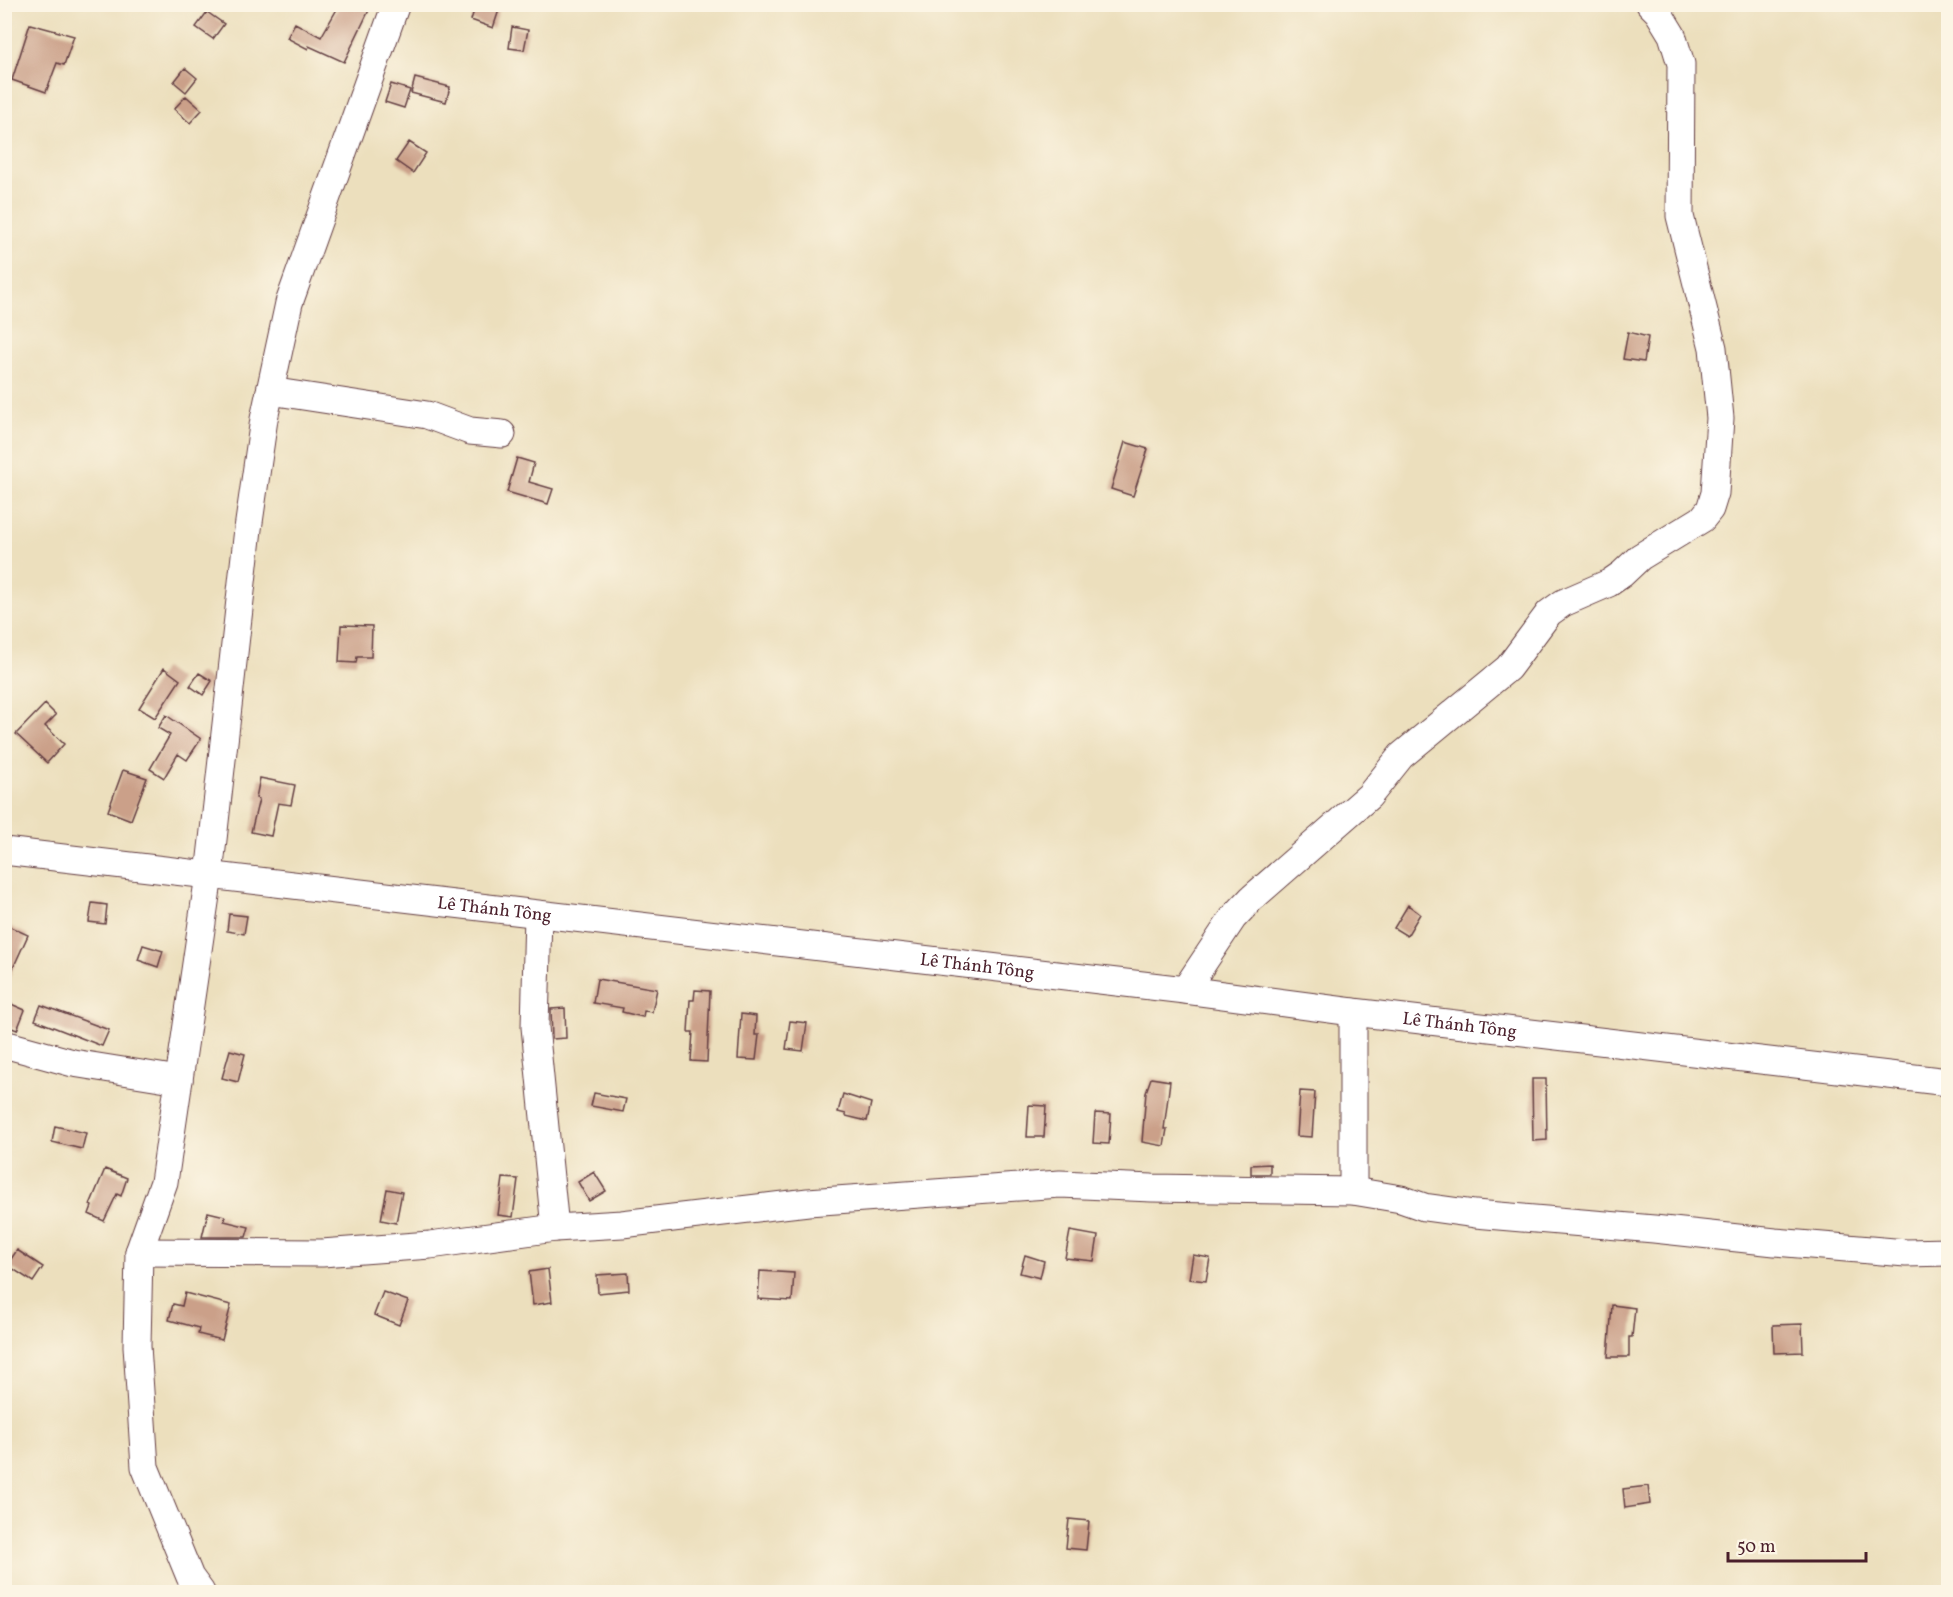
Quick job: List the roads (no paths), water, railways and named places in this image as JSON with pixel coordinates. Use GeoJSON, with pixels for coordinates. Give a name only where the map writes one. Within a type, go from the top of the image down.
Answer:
{"type":"FeatureCollection","features":[{"type":"Feature","properties":{"kind":"street"},"geometry":{"type":"LineString","coordinates":[[201,1593],[189,1577],[145,1467],[136,1346],[139,1252],[164,1182],[209,876],[248,529],[264,419],[289,303],[396,4]]}},
{"type":"Feature","properties":{"kind":"street"},"geometry":{"type":"LineString","coordinates":[[1185,990],[1233,918],[1251,899],[1369,796],[1401,756],[1508,668],[1549,613],[1563,603],[1609,584],[1640,557],[1702,519],[1710,509],[1715,493],[1720,418],[1713,348],[1680,216],[1681,64],[1672,35],[1658,12],[1650,4]]}},
{"type":"Feature","properties":{"kind":"street"},"geometry":{"type":"LineString","coordinates":[[270,391],[427,415],[470,431],[502,434]]}},
{"type":"Feature","properties":{"kind":"street","name":"Lê Thánh Tông"},"geometry":{"type":"LineString","coordinates":[[4,851],[1948,1082]]}},
{"type":"Feature","properties":{"kind":"street"},"geometry":{"type":"LineString","coordinates":[[538,915],[535,1027],[555,1228]]}},
{"type":"Feature","properties":{"kind":"street"},"geometry":{"type":"LineString","coordinates":[[1353,1012],[1353,1191]]}},
{"type":"Feature","properties":{"kind":"street"},"geometry":{"type":"LineString","coordinates":[[4,1044],[73,1063],[179,1080]]}},
{"type":"Feature","properties":{"kind":"street"},"geometry":{"type":"LineString","coordinates":[[139,1252],[322,1252],[430,1245],[555,1228],[622,1224],[808,1202],[1060,1184],[1152,1188],[1353,1191],[1401,1199],[1424,1207],[1475,1214],[1774,1242],[1906,1252],[1948,1252]]}}]}
